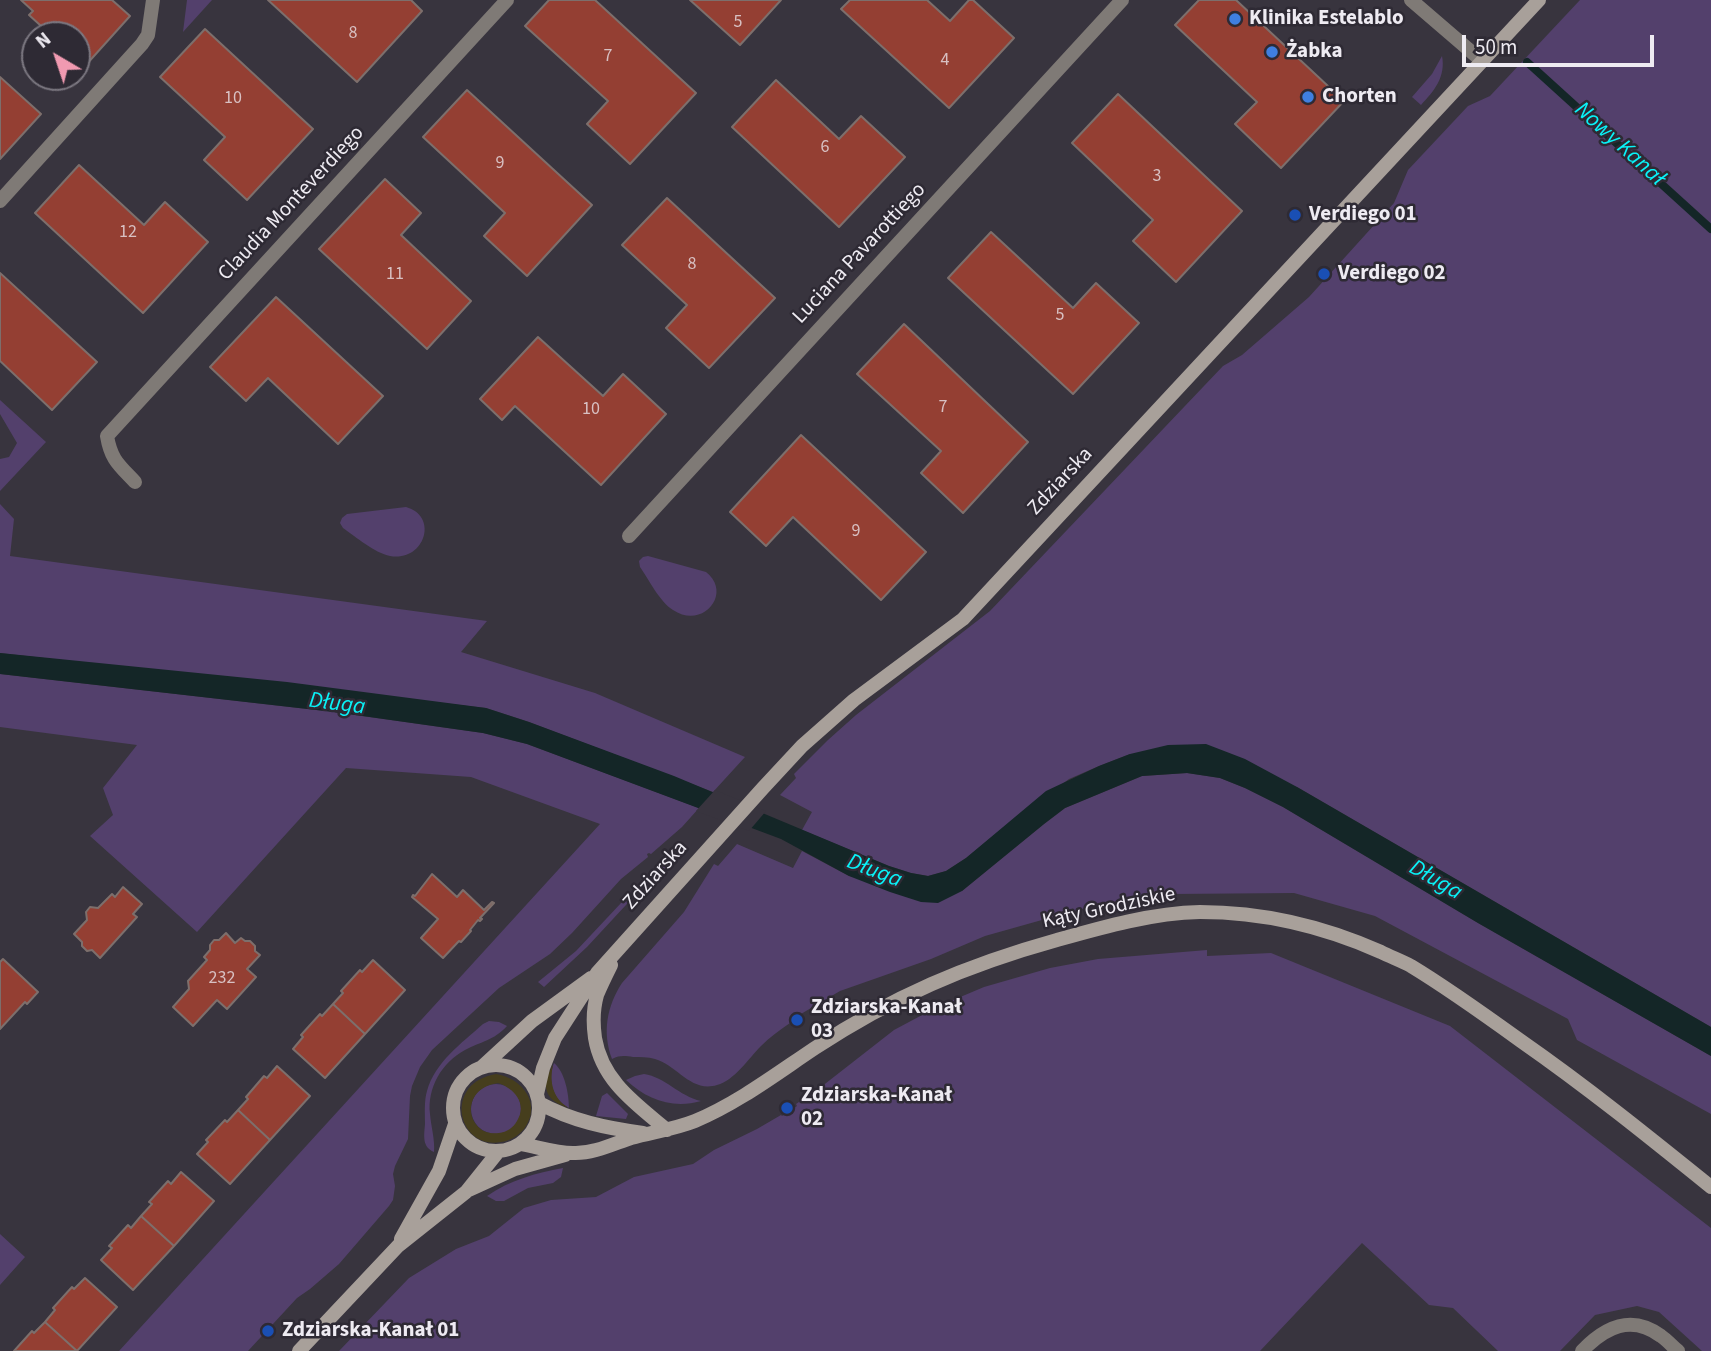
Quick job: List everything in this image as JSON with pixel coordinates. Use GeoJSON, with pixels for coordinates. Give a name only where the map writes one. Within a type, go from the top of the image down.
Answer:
{"type":"FeatureCollection","features":[{"type":"Feature","properties":{"kind":"street"},"geometry":{"type":"LineString","coordinates":[[0,201],[142,44],[148,35],[153,0]]}},
{"type":"Feature","properties":{"kind":"street","name":"Claudia Monteverdiego"},"geometry":{"type":"LineString","coordinates":[[135,482],[110,452],[107,436],[507,0]]}},
{"type":"Feature","properties":{"kind":"street","name":"Luciana Pavarottiego"},"geometry":{"type":"LineString","coordinates":[[629,536],[1122,0]]}},
{"type":"Feature","properties":{"kind":"street"},"geometry":{"type":"LineString","coordinates":[[1411,0],[1482,61]]}},
{"type":"Feature","properties":{"kind":"street","name":"Zdziarska"},"geometry":{"type":"LineString","coordinates":[[538,1098],[543,1068],[555,1038],[597,973],[763,788],[802,746],[846,708],[963,619],[1539,0]]}},
{"type":"Feature","properties":{"kind":"street","name":"Kąty Grodziskie"},"geometry":{"type":"LineString","coordinates":[[521,1144],[583,1153],[695,1121],[726,1106],[850,1025],[952,974],[1089,930],[1199,912],[1264,917],[1299,924],[1367,946],[1409,965],[1570,1075],[1711,1187]]}},
{"type":"Feature","properties":{"kind":"street"},"geometry":{"type":"LineString","coordinates":[[617,951],[597,995],[594,1014],[596,1046],[614,1084],[667,1130]]}},
{"type":"Feature","properties":{"kind":"street","name":"Zdziarska"},"geometry":{"type":"LineString","coordinates":[[482,1067],[532,1021],[597,973]]}},
{"type":"Feature","properties":{"kind":"street"},"geometry":{"type":"LineString","coordinates":[[482,1067],[508,1067],[521,1073],[530,1082],[538,1098],[539,1114],[536,1126],[521,1144],[510,1149],[485,1151],[461,1136],[455,1124],[452,1110],[454,1096],[460,1084],[482,1067]]}},
{"type":"Feature","properties":{"kind":"street","name":"Kąty Grodziskie"},"geometry":{"type":"LineString","coordinates":[[538,1098],[562,1114],[601,1127],[647,1134]]}},
{"type":"Feature","properties":{"kind":"street"},"geometry":{"type":"LineString","coordinates":[[398,1246],[439,1171],[455,1124]]}},
{"type":"Feature","properties":{"kind":"street"},"geometry":{"type":"LineString","coordinates":[[299,1351],[398,1246],[466,1192],[498,1152]]}},
{"type":"Feature","properties":{"kind":"street"},"geometry":{"type":"LineString","coordinates":[[466,1192],[515,1169],[570,1153]]}},
{"type":"Feature","properties":{"kind":"street"},"geometry":{"type":"LineString","coordinates":[[1582,1351],[1611,1327],[1634,1324],[1660,1334],[1678,1351]]}},
{"type":"Feature","properties":{"kind":"shaded area"},"geometry":{"type":"Polygon","coordinates":[[[187,0],[212,0],[183,32],[187,0]]]}},
{"type":"Feature","properties":{"kind":"shaded area"},"geometry":{"type":"Polygon","coordinates":[[[1580,0],[1711,0],[1711,1027],[1297,787],[1130,754],[1069,779],[966,858],[946,871],[928,876],[889,866],[802,830],[812,812],[780,795],[796,778],[794,774],[856,715],[990,611],[1223,366],[1242,355],[1309,297],[1394,203],[1408,170],[1468,106],[1490,96],[1580,0]]]}},
{"type":"Feature","properties":{"kind":"shaded area"},"geometry":{"type":"Polygon","coordinates":[[[1442,56],[1441,77],[1421,105],[1412,97],[1432,74],[1442,56]]]}},
{"type":"Feature","properties":{"kind":"shaded area"},"geometry":{"type":"Polygon","coordinates":[[[0,400],[46,442],[0,491],[0,459],[9,457],[17,443],[0,414],[0,400]]]}},
{"type":"Feature","properties":{"kind":"shaded area"},"geometry":{"type":"Polygon","coordinates":[[[0,504],[14,519],[10,556],[487,621],[461,652],[595,693],[745,757],[713,792],[486,708],[0,653],[0,504]]]}},
{"type":"Feature","properties":{"kind":"shaded area"},"geometry":{"type":"Polygon","coordinates":[[[406,507],[416,512],[425,528],[419,546],[402,556],[378,552],[343,528],[340,523],[347,514],[406,507]]]}},
{"type":"Feature","properties":{"kind":"shaded area"},"geometry":{"type":"Polygon","coordinates":[[[648,556],[706,572],[714,580],[716,590],[711,606],[695,615],[684,615],[673,610],[659,596],[640,567],[639,561],[648,556]]]}},
{"type":"Feature","properties":{"kind":"shaded area"},"geometry":{"type":"Polygon","coordinates":[[[0,674],[334,712],[483,733],[527,744],[699,808],[682,827],[651,854],[647,854],[648,857],[621,879],[550,954],[499,988],[432,1050],[420,1067],[412,1086],[408,1139],[393,1174],[393,1200],[339,1264],[297,1298],[248,1351],[119,1351],[600,824],[471,777],[346,768],[197,932],[90,836],[113,815],[103,788],[137,745],[0,727],[0,674]]]}},
{"type":"Feature","properties":{"kind":"shaded area"},"geometry":{"type":"Polygon","coordinates":[[[1187,773],[1220,778],[1283,807],[1478,923],[1711,1056],[1711,1114],[1577,1040],[1568,1019],[1375,916],[1294,893],[1171,894],[1081,909],[985,936],[931,959],[840,991],[789,1021],[790,1023],[764,1043],[735,1074],[717,1085],[699,1085],[663,1062],[647,1057],[622,1056],[612,1059],[607,1039],[608,1019],[622,983],[684,912],[714,864],[718,866],[737,844],[793,868],[802,851],[849,876],[962,891],[1065,808],[1142,776],[1187,773]]]}},
{"type":"Feature","properties":{"kind":"shaded area"},"geometry":{"type":"Polygon","coordinates":[[[675,856],[678,859],[638,892],[587,947],[544,987],[538,982],[576,951],[637,886],[675,856]]]}},
{"type":"Feature","properties":{"kind":"shaded area"},"geometry":{"type":"Polygon","coordinates":[[[1207,950],[1207,956],[1271,953],[1450,1026],[1711,1228],[1711,1351],[1702,1351],[1659,1312],[1637,1306],[1595,1315],[1560,1351],[1498,1351],[1453,1308],[1429,1305],[1362,1243],[1260,1351],[339,1351],[409,1278],[456,1249],[489,1236],[524,1208],[551,1200],[596,1197],[634,1177],[693,1164],[714,1150],[782,1116],[894,1030],[939,1006],[984,987],[1050,968],[1098,959],[1207,950]]]}},
{"type":"Feature","properties":{"kind":"shaded area"},"geometry":{"type":"Polygon","coordinates":[[[489,1021],[507,1026],[492,1038],[465,1050],[449,1061],[434,1085],[430,1119],[434,1152],[427,1147],[424,1137],[425,1099],[431,1081],[450,1054],[489,1021]]]}},
{"type":"Feature","properties":{"kind":"shaded area"},"geometry":{"type":"Polygon","coordinates":[[[554,1063],[566,1084],[569,1108],[555,1095],[551,1083],[554,1063]]]}},
{"type":"Feature","properties":{"kind":"shaded area"},"geometry":{"type":"Polygon","coordinates":[[[644,1074],[701,1101],[680,1104],[661,1101],[643,1093],[626,1080],[644,1074]]]}},
{"type":"Feature","properties":{"kind":"shaded area"},"geometry":{"type":"Polygon","coordinates":[[[496,1084],[514,1091],[521,1109],[514,1127],[496,1134],[478,1127],[471,1109],[478,1091],[496,1084]]]}},
{"type":"Feature","properties":{"kind":"shaded area"},"geometry":{"type":"Polygon","coordinates":[[[607,1093],[628,1114],[626,1119],[596,1116],[602,1096],[607,1093]]]}},
{"type":"Feature","properties":{"kind":"shaded area"},"geometry":{"type":"Polygon","coordinates":[[[563,1168],[561,1177],[553,1183],[528,1188],[504,1201],[496,1201],[487,1196],[524,1178],[563,1168]]]}},
{"type":"Feature","properties":{"kind":"shaded area"},"geometry":{"type":"Polygon","coordinates":[[[0,1234],[25,1257],[0,1285],[0,1234]]]}},
{"type":"Feature","properties":{"kind":"sand"},"geometry":{"type":"Polygon","coordinates":[[[553,1065],[554,1090],[559,1100],[569,1108],[555,1101],[547,1092],[547,1080],[553,1065]]]}},
{"type":"Feature","properties":{"kind":"sand"},"geometry":{"type":"Polygon","coordinates":[[[496,1074],[505,1076],[527,1094],[531,1110],[529,1120],[514,1138],[501,1142],[486,1142],[474,1136],[466,1126],[462,1114],[463,1102],[468,1090],[479,1080],[496,1074]],[[498,1083],[485,1087],[476,1094],[472,1103],[474,1121],[488,1133],[507,1131],[520,1115],[518,1098],[498,1083]]]}},
{"type":"Feature","properties":{"kind":"water","name":"Długa"},"geometry":{"type":"Polygon","coordinates":[[[0,653],[287,682],[486,708],[674,776],[889,866],[928,876],[946,871],[966,858],[1046,791],[1130,754],[1168,745],[1206,744],[1245,759],[1297,787],[1711,1027],[1711,1056],[1478,923],[1283,807],[1220,778],[1187,773],[1142,776],[1065,808],[962,891],[938,903],[921,902],[849,876],[781,839],[527,744],[483,733],[334,712],[0,674],[0,653]]]}},
{"type":"Feature","properties":{"kind":"pier"},"geometry":{"type":"Polygon","coordinates":[[[715,790],[766,811],[749,831],[696,811],[715,790]]]}},
{"type":"Feature","properties":{"kind":"building"},"geometry":{"type":"Polygon","coordinates":[[[21,0],[112,0],[130,16],[91,59],[91,21],[36,21],[29,15],[33,11],[21,0]]]}},
{"type":"Feature","properties":{"kind":"building"},"geometry":{"type":"Polygon","coordinates":[[[268,0],[411,0],[422,11],[357,82],[268,0]]]}},
{"type":"Feature","properties":{"kind":"building"},"geometry":{"type":"Polygon","coordinates":[[[549,0],[595,0],[696,93],[630,164],[587,124],[608,101],[525,26],[549,0]]]}},
{"type":"Feature","properties":{"kind":"building"},"geometry":{"type":"Polygon","coordinates":[[[690,0],[781,0],[740,45],[690,0]]]}},
{"type":"Feature","properties":{"kind":"building"},"geometry":{"type":"Polygon","coordinates":[[[850,0],[927,0],[950,21],[969,0],[973,0],[1014,38],[949,108],[841,9],[850,0]]]}},
{"type":"Feature","properties":{"kind":"building"},"geometry":{"type":"Polygon","coordinates":[[[1199,0],[1236,0],[1344,101],[1281,168],[1235,124],[1257,102],[1175,25],[1199,0]]]}},
{"type":"Feature","properties":{"kind":"building"},"geometry":{"type":"Polygon","coordinates":[[[205,29],[313,129],[247,200],[204,160],[225,137],[160,77],[205,29]]]}},
{"type":"Feature","properties":{"kind":"building"},"geometry":{"type":"Polygon","coordinates":[[[0,77],[41,114],[0,159],[0,77]]]}},
{"type":"Feature","properties":{"kind":"building"},"geometry":{"type":"Polygon","coordinates":[[[776,80],[839,139],[861,116],[905,157],[839,227],[732,127],[776,80]]]}},
{"type":"Feature","properties":{"kind":"building"},"geometry":{"type":"Polygon","coordinates":[[[467,90],[592,205],[527,276],[484,236],[505,213],[423,137],[467,90]]]}},
{"type":"Feature","properties":{"kind":"building"},"geometry":{"type":"Polygon","coordinates":[[[1118,94],[1242,211],[1176,282],[1133,241],[1153,220],[1072,143],[1118,94]]]}},
{"type":"Feature","properties":{"kind":"building"},"geometry":{"type":"Polygon","coordinates":[[[79,165],[144,225],[165,202],[208,242],[143,313],[35,213],[79,165]]]}},
{"type":"Feature","properties":{"kind":"building"},"geometry":{"type":"Polygon","coordinates":[[[385,179],[421,213],[401,235],[471,301],[427,349],[319,249],[385,179]]]}},
{"type":"Feature","properties":{"kind":"building"},"geometry":{"type":"Polygon","coordinates":[[[667,198],[775,298],[709,368],[666,328],[687,305],[622,245],[667,198]]]}},
{"type":"Feature","properties":{"kind":"building"},"geometry":{"type":"Polygon","coordinates":[[[991,232],[1073,308],[1096,283],[1139,323],[1073,394],[948,278],[991,232]]]}},
{"type":"Feature","properties":{"kind":"building"},"geometry":{"type":"Polygon","coordinates":[[[0,273],[97,362],[52,410],[0,361],[0,273]]]}},
{"type":"Feature","properties":{"kind":"building"},"geometry":{"type":"Polygon","coordinates":[[[276,297],[383,396],[338,444],[268,378],[246,401],[210,367],[276,297]]]}},
{"type":"Feature","properties":{"kind":"building"},"geometry":{"type":"Polygon","coordinates":[[[904,324],[1028,442],[963,513],[921,473],[941,451],[857,374],[904,324]]]}},
{"type":"Feature","properties":{"kind":"building"},"geometry":{"type":"Polygon","coordinates":[[[538,337],[603,396],[623,374],[666,414],[601,485],[515,406],[502,420],[480,399],[538,337]]]}},
{"type":"Feature","properties":{"kind":"building"},"geometry":{"type":"Polygon","coordinates":[[[801,435],[926,552],[881,600],[793,517],[766,546],[730,512],[801,435]]]}},
{"type":"Feature","properties":{"kind":"building"},"geometry":{"type":"Polygon","coordinates":[[[432,874],[457,897],[463,890],[484,910],[494,903],[461,942],[443,958],[421,938],[438,919],[412,897],[432,874]]]}},
{"type":"Feature","properties":{"kind":"building"},"geometry":{"type":"Polygon","coordinates":[[[123,887],[142,904],[133,914],[137,917],[100,958],[92,950],[87,951],[74,934],[87,920],[86,912],[90,907],[98,908],[112,894],[115,897],[123,887]]]}},
{"type":"Feature","properties":{"kind":"building"},"geometry":{"type":"Polygon","coordinates":[[[226,933],[235,943],[241,938],[255,946],[255,951],[260,955],[247,969],[256,977],[227,1009],[217,1000],[193,1026],[173,1007],[189,989],[188,981],[207,960],[204,957],[210,950],[210,945],[226,933]]]}},
{"type":"Feature","properties":{"kind":"building"},"geometry":{"type":"Polygon","coordinates":[[[3,959],[38,992],[0,1029],[0,962],[3,959]]]}},
{"type":"Feature","properties":{"kind":"building"},"geometry":{"type":"Polygon","coordinates":[[[373,960],[405,990],[365,1034],[333,1004],[360,970],[362,972],[373,960]]]}},
{"type":"Feature","properties":{"kind":"building"},"geometry":{"type":"Polygon","coordinates":[[[333,1004],[365,1034],[325,1078],[293,1049],[303,1037],[301,1035],[333,1004]]]}},
{"type":"Feature","properties":{"kind":"building"},"geometry":{"type":"Polygon","coordinates":[[[277,1066],[310,1096],[270,1140],[238,1110],[264,1076],[267,1078],[277,1066]]]}},
{"type":"Feature","properties":{"kind":"building"},"geometry":{"type":"Polygon","coordinates":[[[238,1110],[270,1140],[230,1184],[197,1154],[208,1142],[206,1140],[238,1110]]]}},
{"type":"Feature","properties":{"kind":"building"},"geometry":{"type":"Polygon","coordinates":[[[181,1172],[214,1201],[174,1246],[141,1216],[152,1204],[149,1202],[168,1181],[171,1184],[181,1172]]]}},
{"type":"Feature","properties":{"kind":"building"},"geometry":{"type":"Polygon","coordinates":[[[141,1216],[174,1246],[133,1290],[101,1260],[112,1248],[109,1246],[128,1225],[131,1228],[141,1216]]]}},
{"type":"Feature","properties":{"kind":"building"},"geometry":{"type":"Polygon","coordinates":[[[85,1278],[117,1307],[77,1351],[45,1322],[55,1310],[53,1308],[72,1287],[74,1289],[85,1278]]]}},
{"type":"Feature","properties":{"kind":"building"},"geometry":{"type":"Polygon","coordinates":[[[45,1322],[77,1351],[14,1351],[32,1331],[34,1333],[45,1322]]]}},
{"type":"Feature","properties":{"kind":"waterway","name":"Nowy Kanał"},"geometry":{"type":"LineString","coordinates":[[1527,62],[1711,229]]}},
{"type":"Feature","properties":{"kind":"place","name":"Klinika Estelablo"},"geometry":{"type":"Point","coordinates":[1235,19]}},
{"type":"Feature","properties":{"kind":"place","name":"Żabka"},"geometry":{"type":"Point","coordinates":[1272,52]}},
{"type":"Feature","properties":{"kind":"place","name":"Chorten"},"geometry":{"type":"Point","coordinates":[1308,97]}},
{"type":"Feature","properties":{"kind":"place","name":"Verdiego 01"},"geometry":{"type":"Point","coordinates":[1295,215]}},
{"type":"Feature","properties":{"kind":"place","name":"Verdiego 02"},"geometry":{"type":"Point","coordinates":[1324,274]}},
{"type":"Feature","properties":{"kind":"place","name":"Zdziarska-Kanał 03"},"geometry":{"type":"Point","coordinates":[797,1020]}},
{"type":"Feature","properties":{"kind":"place","name":"Zdziarska-Kanał 02"},"geometry":{"type":"Point","coordinates":[787,1108]}},
{"type":"Feature","properties":{"kind":"place","name":"Zdziarska-Kanał 01"},"geometry":{"type":"Point","coordinates":[268,1331]}}]}
